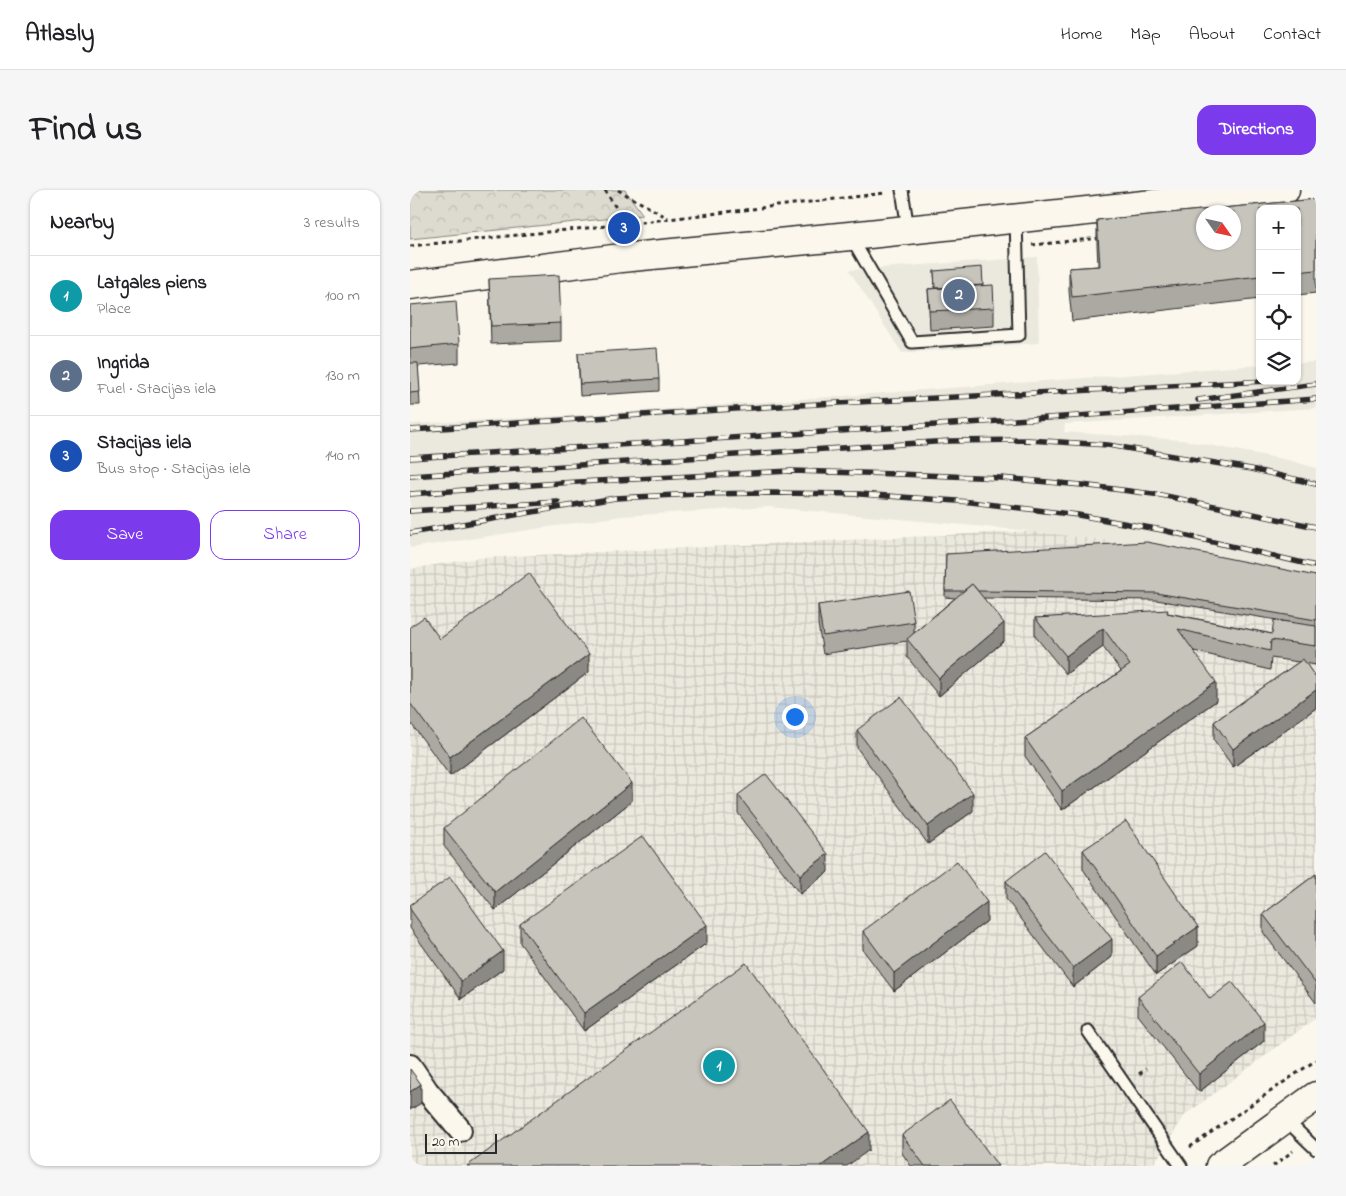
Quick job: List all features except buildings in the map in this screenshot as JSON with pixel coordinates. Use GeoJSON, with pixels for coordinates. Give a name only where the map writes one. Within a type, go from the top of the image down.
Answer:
{"type":"FeatureCollection","features":[{"type":"Feature","properties":{"kind":"street"},"geometry":{"type":"LineString","coordinates":[[410,284],[621,258],[1016,218],[1164,196],[1285,190]]}},
{"type":"Feature","properties":{"kind":"street"},"geometry":{"type":"LineString","coordinates":[[410,1066],[427,1091],[460,1130]]}},
{"type":"Feature","properties":{"kind":"street"},"geometry":{"type":"LineString","coordinates":[[1220,1166],[1316,1096]]}},
{"type":"Feature","properties":{"kind":"lane"},"geometry":{"type":"LineString","coordinates":[[902,190],[908,229]]}},
{"type":"Feature","properties":{"kind":"lane"},"geometry":{"type":"LineString","coordinates":[[850,236],[912,342],[1019,335],[1016,218]]}},
{"type":"Feature","properties":{"kind":"lane"},"geometry":{"type":"LineString","coordinates":[[1088,1031],[1178,1162]]}},
{"type":"Feature","properties":{"kind":"lane"},"geometry":{"type":"LineString","coordinates":[[1285,1118],[1316,1149]]}},
{"type":"Feature","properties":{"kind":"path"},"geometry":{"type":"LineString","coordinates":[[605,190],[626,224]]}},
{"type":"Feature","properties":{"kind":"path"},"geometry":{"type":"LineString","coordinates":[[618,190],[669,219]]}},
{"type":"Feature","properties":{"kind":"path"},"geometry":{"type":"LineString","coordinates":[[410,246],[626,224],[902,190]]}},
{"type":"Feature","properties":{"kind":"path"},"geometry":{"type":"LineString","coordinates":[[1178,1162],[1316,1060]]}},
{"type":"Feature","properties":{"kind":"path"},"geometry":{"type":"LineString","coordinates":[[1274,1166],[1307,1141]]}},
{"type":"Feature","properties":{"kind":"shaded area"},"geometry":{"type":"Polygon","coordinates":[[[1037,257],[1039,343],[902,353],[849,270],[1037,257]]]}},
{"type":"Feature","properties":{"kind":"shaded area"},"geometry":{"type":"Polygon","coordinates":[[[1316,362],[1316,408],[1065,424],[1064,432],[1182,440],[1288,460],[1316,468],[1316,583],[1118,542],[1030,531],[769,507],[622,516],[410,548],[410,424],[614,413],[1256,365],[1256,385],[1301,385],[1301,363],[1316,362]]]}},
{"type":"Feature","properties":{"kind":"shaded area"},"geometry":{"type":"Polygon","coordinates":[[[1030,531],[1118,542],[1316,583],[1316,1018],[1185,1115],[1155,1162],[1149,1166],[410,1166],[410,569],[478,558],[1030,531]]]}},
{"type":"Feature","properties":{"kind":"green space"},"geometry":{"type":"Polygon","coordinates":[[[410,190],[625,190],[643,215],[410,239],[410,190]]]}},
{"type":"Feature","properties":{"kind":"railway"},"geometry":{"type":"LineString","coordinates":[[410,430],[780,406],[1256,382]]}},
{"type":"Feature","properties":{"kind":"railway"},"geometry":{"type":"LineString","coordinates":[[1198,400],[1316,384]]}},
{"type":"Feature","properties":{"kind":"railway"},"geometry":{"type":"LineString","coordinates":[[410,458],[1063,417],[1316,399]]}},
{"type":"Feature","properties":{"kind":"railway"},"geometry":{"type":"LineString","coordinates":[[410,476],[950,441],[1028,440],[1108,445],[1251,469],[1316,484]]}},
{"type":"Feature","properties":{"kind":"railway"},"geometry":{"type":"LineString","coordinates":[[410,494],[559,483],[791,471],[897,474],[1001,478],[1082,485],[1161,495],[1316,527]]}},
{"type":"Feature","properties":{"kind":"railway"},"geometry":{"type":"LineString","coordinates":[[410,533],[615,498],[697,494],[860,494],[971,502],[1078,515],[1162,530],[1316,566]]}},
{"type":"Feature","properties":{"kind":"railway"},"geometry":{"type":"LineString","coordinates":[[410,511],[558,502]]}},
{"type":"Feature","properties":{"kind":"place","name":"Stacijas iela"},"geometry":{"type":"Point","coordinates":[624,228]}},
{"type":"Feature","properties":{"kind":"place","name":"Ingrida"},"geometry":{"type":"Point","coordinates":[959,295]}},
{"type":"Feature","properties":{"kind":"place","name":"Latgales piens"},"geometry":{"type":"Point","coordinates":[719,1066]}}]}
